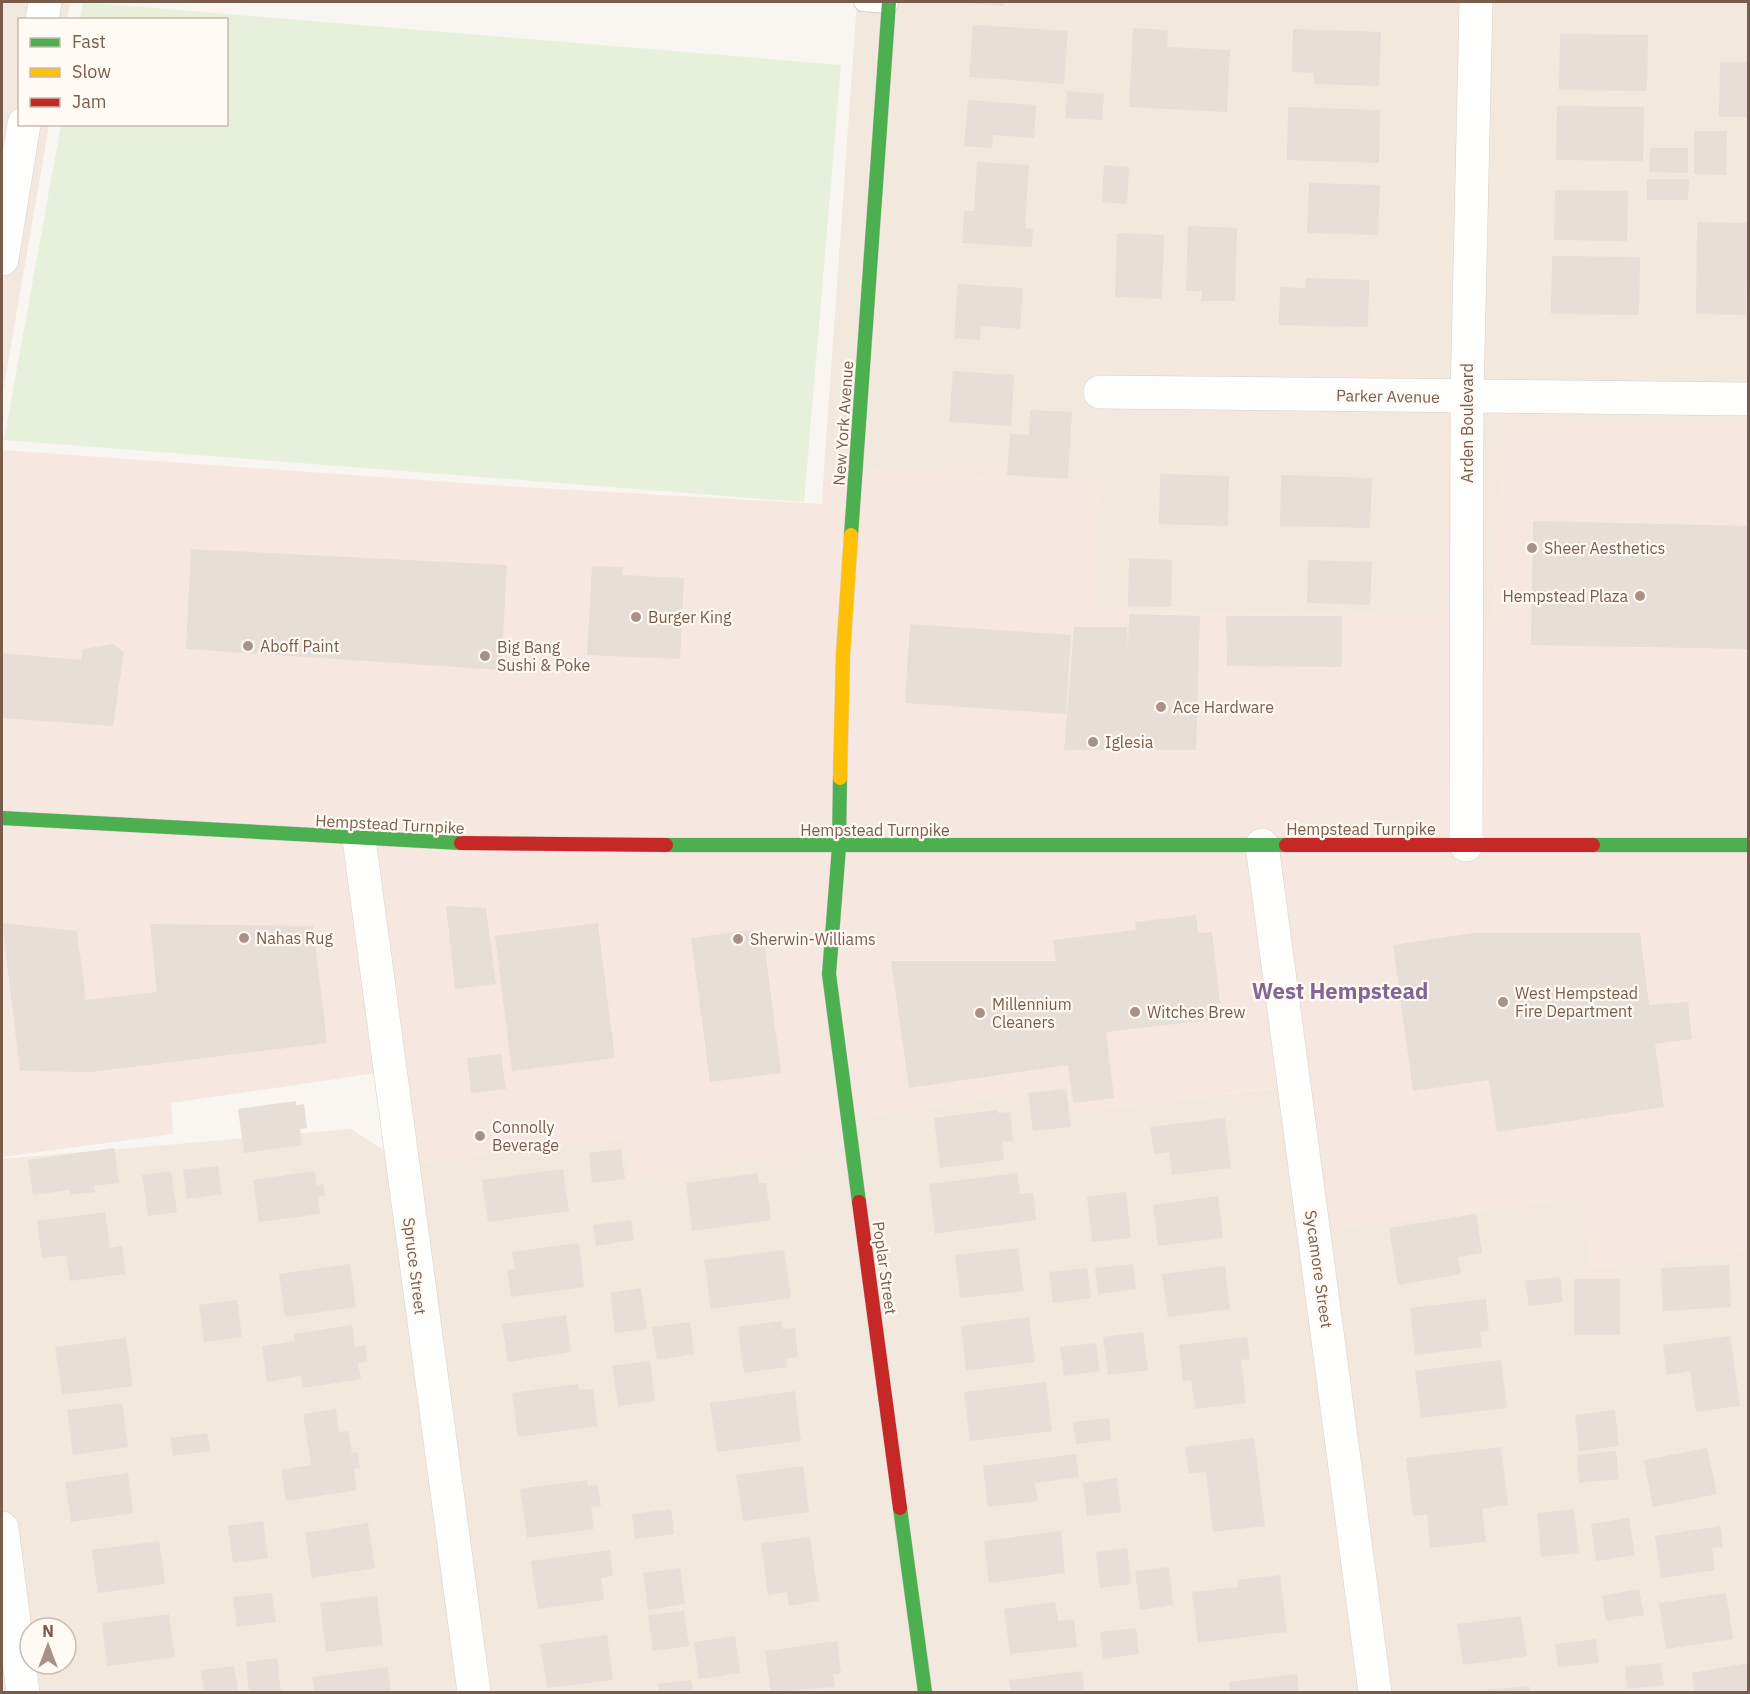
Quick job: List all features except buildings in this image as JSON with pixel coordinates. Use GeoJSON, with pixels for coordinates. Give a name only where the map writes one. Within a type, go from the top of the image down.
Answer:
{"type":"FeatureCollection","features":[{"type":"Feature","properties":{"kind":"main road","name":"New York Avenue"},"geometry":{"type":"LineString","coordinates":[[839,847],[843,655],[889,3]]}},
{"type":"Feature","properties":{"kind":"main road","name":"Hempstead Turnpike"},"geometry":{"type":"LineString","coordinates":[[2,818],[359,840],[515,845],[839,847],[1749,845]]}},
{"type":"Feature","properties":{"kind":"main road","name":"Poplar Street"},"geometry":{"type":"LineString","coordinates":[[839,847],[829,974],[925,1692]]}},
{"type":"Feature","properties":{"kind":"street"},"geometry":{"type":"LineString","coordinates":[[42,18],[45,2]]}},
{"type":"Feature","properties":{"kind":"street","name":"Arden Boulevard"},"geometry":{"type":"LineString","coordinates":[[1466,845],[1467,397],[1476,2]]}},
{"type":"Feature","properties":{"kind":"street"},"geometry":{"type":"LineString","coordinates":[[2,259],[24,126]]}},
{"type":"Feature","properties":{"kind":"street","name":"Parker Avenue"},"geometry":{"type":"LineString","coordinates":[[1100,392],[1749,399]]}},
{"type":"Feature","properties":{"kind":"street","name":"Spruce Street"},"geometry":{"type":"LineString","coordinates":[[359,840],[474,1692]]}},
{"type":"Feature","properties":{"kind":"street","name":"Sycamore Street"},"geometry":{"type":"LineString","coordinates":[[1262,845],[1375,1692]]}},
{"type":"Feature","properties":{"kind":"street"},"geometry":{"type":"LineString","coordinates":[[2,1528],[23,1692]]}},
{"type":"Feature","properties":{"kind":"lane"},"geometry":{"type":"LineString","coordinates":[[863,2],[889,3]]}},
{"type":"Feature","properties":{"kind":"shaded area"},"geometry":{"type":"Polygon","coordinates":[[[2,2],[70,2],[67,18],[18,18],[18,126],[49,126],[2,397],[2,2]]]}},
{"type":"Feature","properties":{"kind":"shaded area"},"geometry":{"type":"Polygon","coordinates":[[[857,2],[1748,2],[1748,424],[1504,427],[1494,618],[1093,610],[1100,482],[824,469],[857,2]]]}},
{"type":"Feature","properties":{"kind":"shaded area"},"geometry":{"type":"Polygon","coordinates":[[[1748,424],[1748,1250],[1591,1268],[1583,1196],[1316,1231],[1300,1085],[1071,1112],[1068,1086],[1027,1091],[853,1119],[856,1145],[631,1176],[625,1138],[405,1164],[391,1071],[171,1103],[173,1134],[2,1157],[2,450],[505,486],[822,504],[824,469],[1101,482],[1093,610],[1494,618],[1503,427],[1748,424]]]}},
{"type":"Feature","properties":{"kind":"shaded area"},"geometry":{"type":"Polygon","coordinates":[[[1301,1085],[1316,1231],[1584,1196],[1591,1268],[1748,1250],[1748,1692],[2,1692],[2,1159],[351,1129],[405,1164],[625,1138],[631,1176],[853,1119],[1068,1086],[1071,1112],[1301,1085]]]}},
{"type":"Feature","properties":{"kind":"green space"},"geometry":{"type":"Polygon","coordinates":[[[83,2],[841,65],[804,502],[4,440],[61,126],[228,126],[228,18],[80,18],[83,2]]]}},
{"type":"Feature","properties":{"kind":"traffic: fast"},"geometry":{"type":"LineString","coordinates":[[851,535],[889,2]]}},
{"type":"Feature","properties":{"kind":"traffic: fast"},"geometry":{"type":"LineString","coordinates":[[840,778],[839,847],[829,974],[859,1202]]}},
{"type":"Feature","properties":{"kind":"traffic: fast"},"geometry":{"type":"LineString","coordinates":[[2,818],[461,843]]}},
{"type":"Feature","properties":{"kind":"traffic: fast"},"geometry":{"type":"LineString","coordinates":[[666,845],[1286,845]]}},
{"type":"Feature","properties":{"kind":"traffic: fast"},"geometry":{"type":"LineString","coordinates":[[1593,845],[1748,845]]}},
{"type":"Feature","properties":{"kind":"traffic: fast"},"geometry":{"type":"LineString","coordinates":[[900,1508],[925,1692]]}},
{"type":"Feature","properties":{"kind":"traffic: slow"},"geometry":{"type":"LineString","coordinates":[[840,778],[843,655],[851,535]]}},
{"type":"Feature","properties":{"kind":"traffic: jam"},"geometry":{"type":"LineString","coordinates":[[461,843],[666,845]]}},
{"type":"Feature","properties":{"kind":"traffic: jam"},"geometry":{"type":"LineString","coordinates":[[1286,845],[1593,845]]}},
{"type":"Feature","properties":{"kind":"traffic: jam"},"geometry":{"type":"LineString","coordinates":[[859,1202],[900,1508]]}},
{"type":"Feature","properties":{"kind":"place","name":"Sheer Aesthetics"},"geometry":{"type":"Point","coordinates":[1532,548]}},
{"type":"Feature","properties":{"kind":"place","name":"Hempstead Plaza"},"geometry":{"type":"Point","coordinates":[1640,596]}},
{"type":"Feature","properties":{"kind":"place","name":"Burger King"},"geometry":{"type":"Point","coordinates":[636,617]}},
{"type":"Feature","properties":{"kind":"place","name":"Aboff Paint"},"geometry":{"type":"Point","coordinates":[248,646]}},
{"type":"Feature","properties":{"kind":"place","name":"Big Bang Sushi & Poke"},"geometry":{"type":"Point","coordinates":[485,656]}},
{"type":"Feature","properties":{"kind":"place","name":"Ace Hardware"},"geometry":{"type":"Point","coordinates":[1161,707]}},
{"type":"Feature","properties":{"kind":"place","name":"Iglesia"},"geometry":{"type":"Point","coordinates":[1093,742]}},
{"type":"Feature","properties":{"kind":"place","name":"Nahas Rug"},"geometry":{"type":"Point","coordinates":[244,938]}},
{"type":"Feature","properties":{"kind":"place","name":"Sherwin-Williams"},"geometry":{"type":"Point","coordinates":[738,939]}},
{"type":"Feature","properties":{"kind":"place","name":"West Hempstead Fire Department"},"geometry":{"type":"Point","coordinates":[1503,1002]}},
{"type":"Feature","properties":{"kind":"place","name":"Witches Brew"},"geometry":{"type":"Point","coordinates":[1135,1012]}},
{"type":"Feature","properties":{"kind":"place","name":"Millennium Cleaners"},"geometry":{"type":"Point","coordinates":[980,1013]}},
{"type":"Feature","properties":{"kind":"place","name":"Connolly Beverage"},"geometry":{"type":"Point","coordinates":[480,1136]}},
{"type":"Feature","properties":{"kind":"district","name":"West Hempstead"},"geometry":{"type":"Point","coordinates":[1340,991]}}]}
